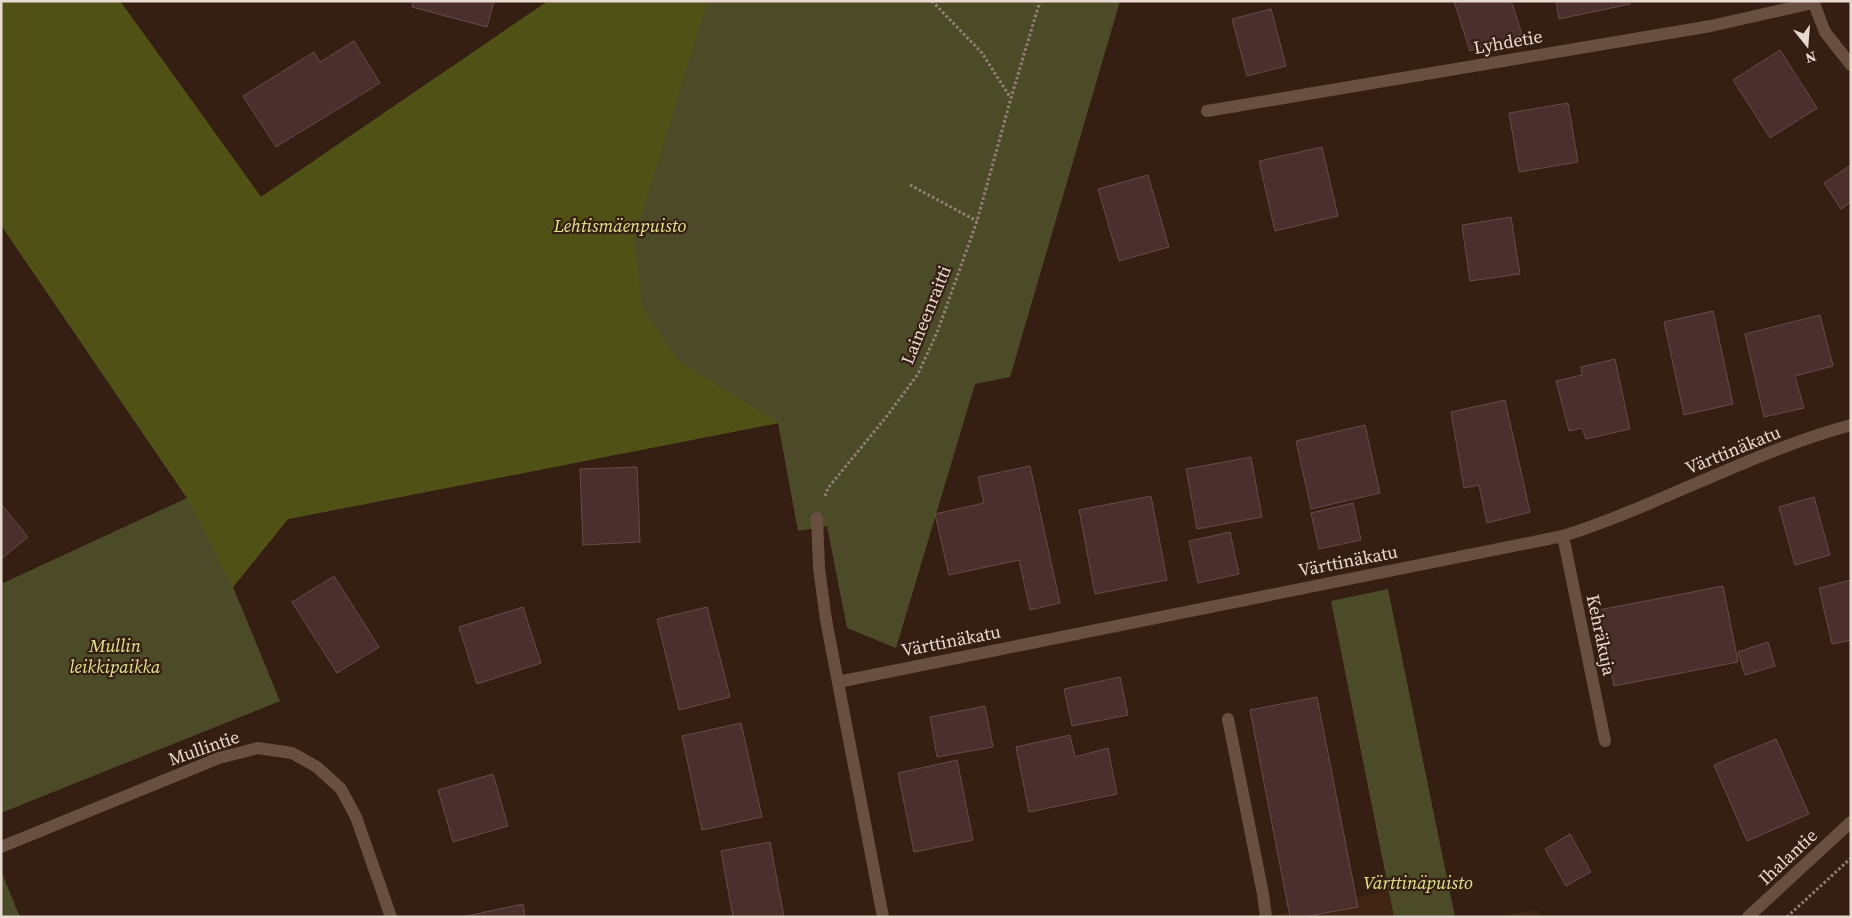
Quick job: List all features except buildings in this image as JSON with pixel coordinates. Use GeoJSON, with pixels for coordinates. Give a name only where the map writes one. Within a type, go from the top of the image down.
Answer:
{"type":"FeatureCollection","features":[{"type":"Feature","properties":{"kind":"street"},"geometry":{"type":"LineString","coordinates":[[1813,2],[1825,32],[1851,65]]}},
{"type":"Feature","properties":{"kind":"street","name":"Lyhdetie"},"geometry":{"type":"LineString","coordinates":[[1207,111],[1711,26],[1813,2]]}},
{"type":"Feature","properties":{"kind":"street","name":"Värttinäkatu"},"geometry":{"type":"LineString","coordinates":[[838,682],[1563,536],[1617,518],[1771,453],[1851,425]]}},
{"type":"Feature","properties":{"kind":"street"},"geometry":{"type":"LineString","coordinates":[[817,518],[819,568],[826,620],[883,917]]}},
{"type":"Feature","properties":{"kind":"street","name":"Kehräkuja"},"geometry":{"type":"LineString","coordinates":[[1563,536],[1605,741]]}},
{"type":"Feature","properties":{"kind":"street"},"geometry":{"type":"LineString","coordinates":[[1228,718],[1266,917]]}},
{"type":"Feature","properties":{"kind":"street","name":"Mullintie"},"geometry":{"type":"LineString","coordinates":[[1,847],[220,758],[258,748],[292,753],[317,767],[341,789],[356,817],[391,917]]}},
{"type":"Feature","properties":{"kind":"street","name":"Ihalantie"},"geometry":{"type":"LineString","coordinates":[[1748,917],[1851,822]]}},
{"type":"Feature","properties":{"kind":"path"},"geometry":{"type":"LineString","coordinates":[[932,1],[982,53],[1011,98]]}},
{"type":"Feature","properties":{"kind":"path","name":"Laineenraitti"},"geometry":{"type":"LineString","coordinates":[[817,518],[828,488],[887,416],[918,374],[938,330],[977,221],[1040,1]]}},
{"type":"Feature","properties":{"kind":"path"},"geometry":{"type":"LineString","coordinates":[[910,185],[977,221]]}},
{"type":"Feature","properties":{"kind":"path"},"geometry":{"type":"LineString","coordinates":[[1787,917],[1851,858]]}},
{"type":"Feature","properties":{"kind":"shaded area"},"geometry":{"type":"Polygon","coordinates":[[[1389,890],[1394,917],[1265,917],[1389,890]]]}},
{"type":"Feature","properties":{"kind":"shaded area"},"geometry":{"type":"Polygon","coordinates":[[[1538,909],[1540,917],[1500,917],[1538,909]]]}},
{"type":"Feature","properties":{"kind":"green space","name":"Lehtismäenpuisto"},"geometry":{"type":"Polygon","coordinates":[[[1,1],[120,1],[261,197],[548,1],[1120,1],[1010,377],[975,384],[896,648],[847,628],[827,526],[798,531],[778,423],[288,519],[233,587],[280,701],[1,813],[1,584],[187,498],[1,225],[1,1]]]}},
{"type":"Feature","properties":{"kind":"green space"},"geometry":{"type":"Polygon","coordinates":[[[1,1],[120,1],[261,197],[548,1],[707,1],[634,239],[642,307],[678,361],[778,423],[288,519],[233,587],[187,498],[1,225],[1,1]]]}},
{"type":"Feature","properties":{"kind":"green space","name":"Värttinäpuisto"},"geometry":{"type":"Polygon","coordinates":[[[1388,589],[1455,917],[1394,917],[1331,601],[1388,589]]]}},
{"type":"Feature","properties":{"kind":"green space"},"geometry":{"type":"Polygon","coordinates":[[[1,871],[20,917],[1,917],[1,871]]]}},
{"type":"Feature","properties":{"kind":"park label","name":"Mullin leikkipaikka"},"geometry":{"type":"Point","coordinates":[115,656]}}]}
